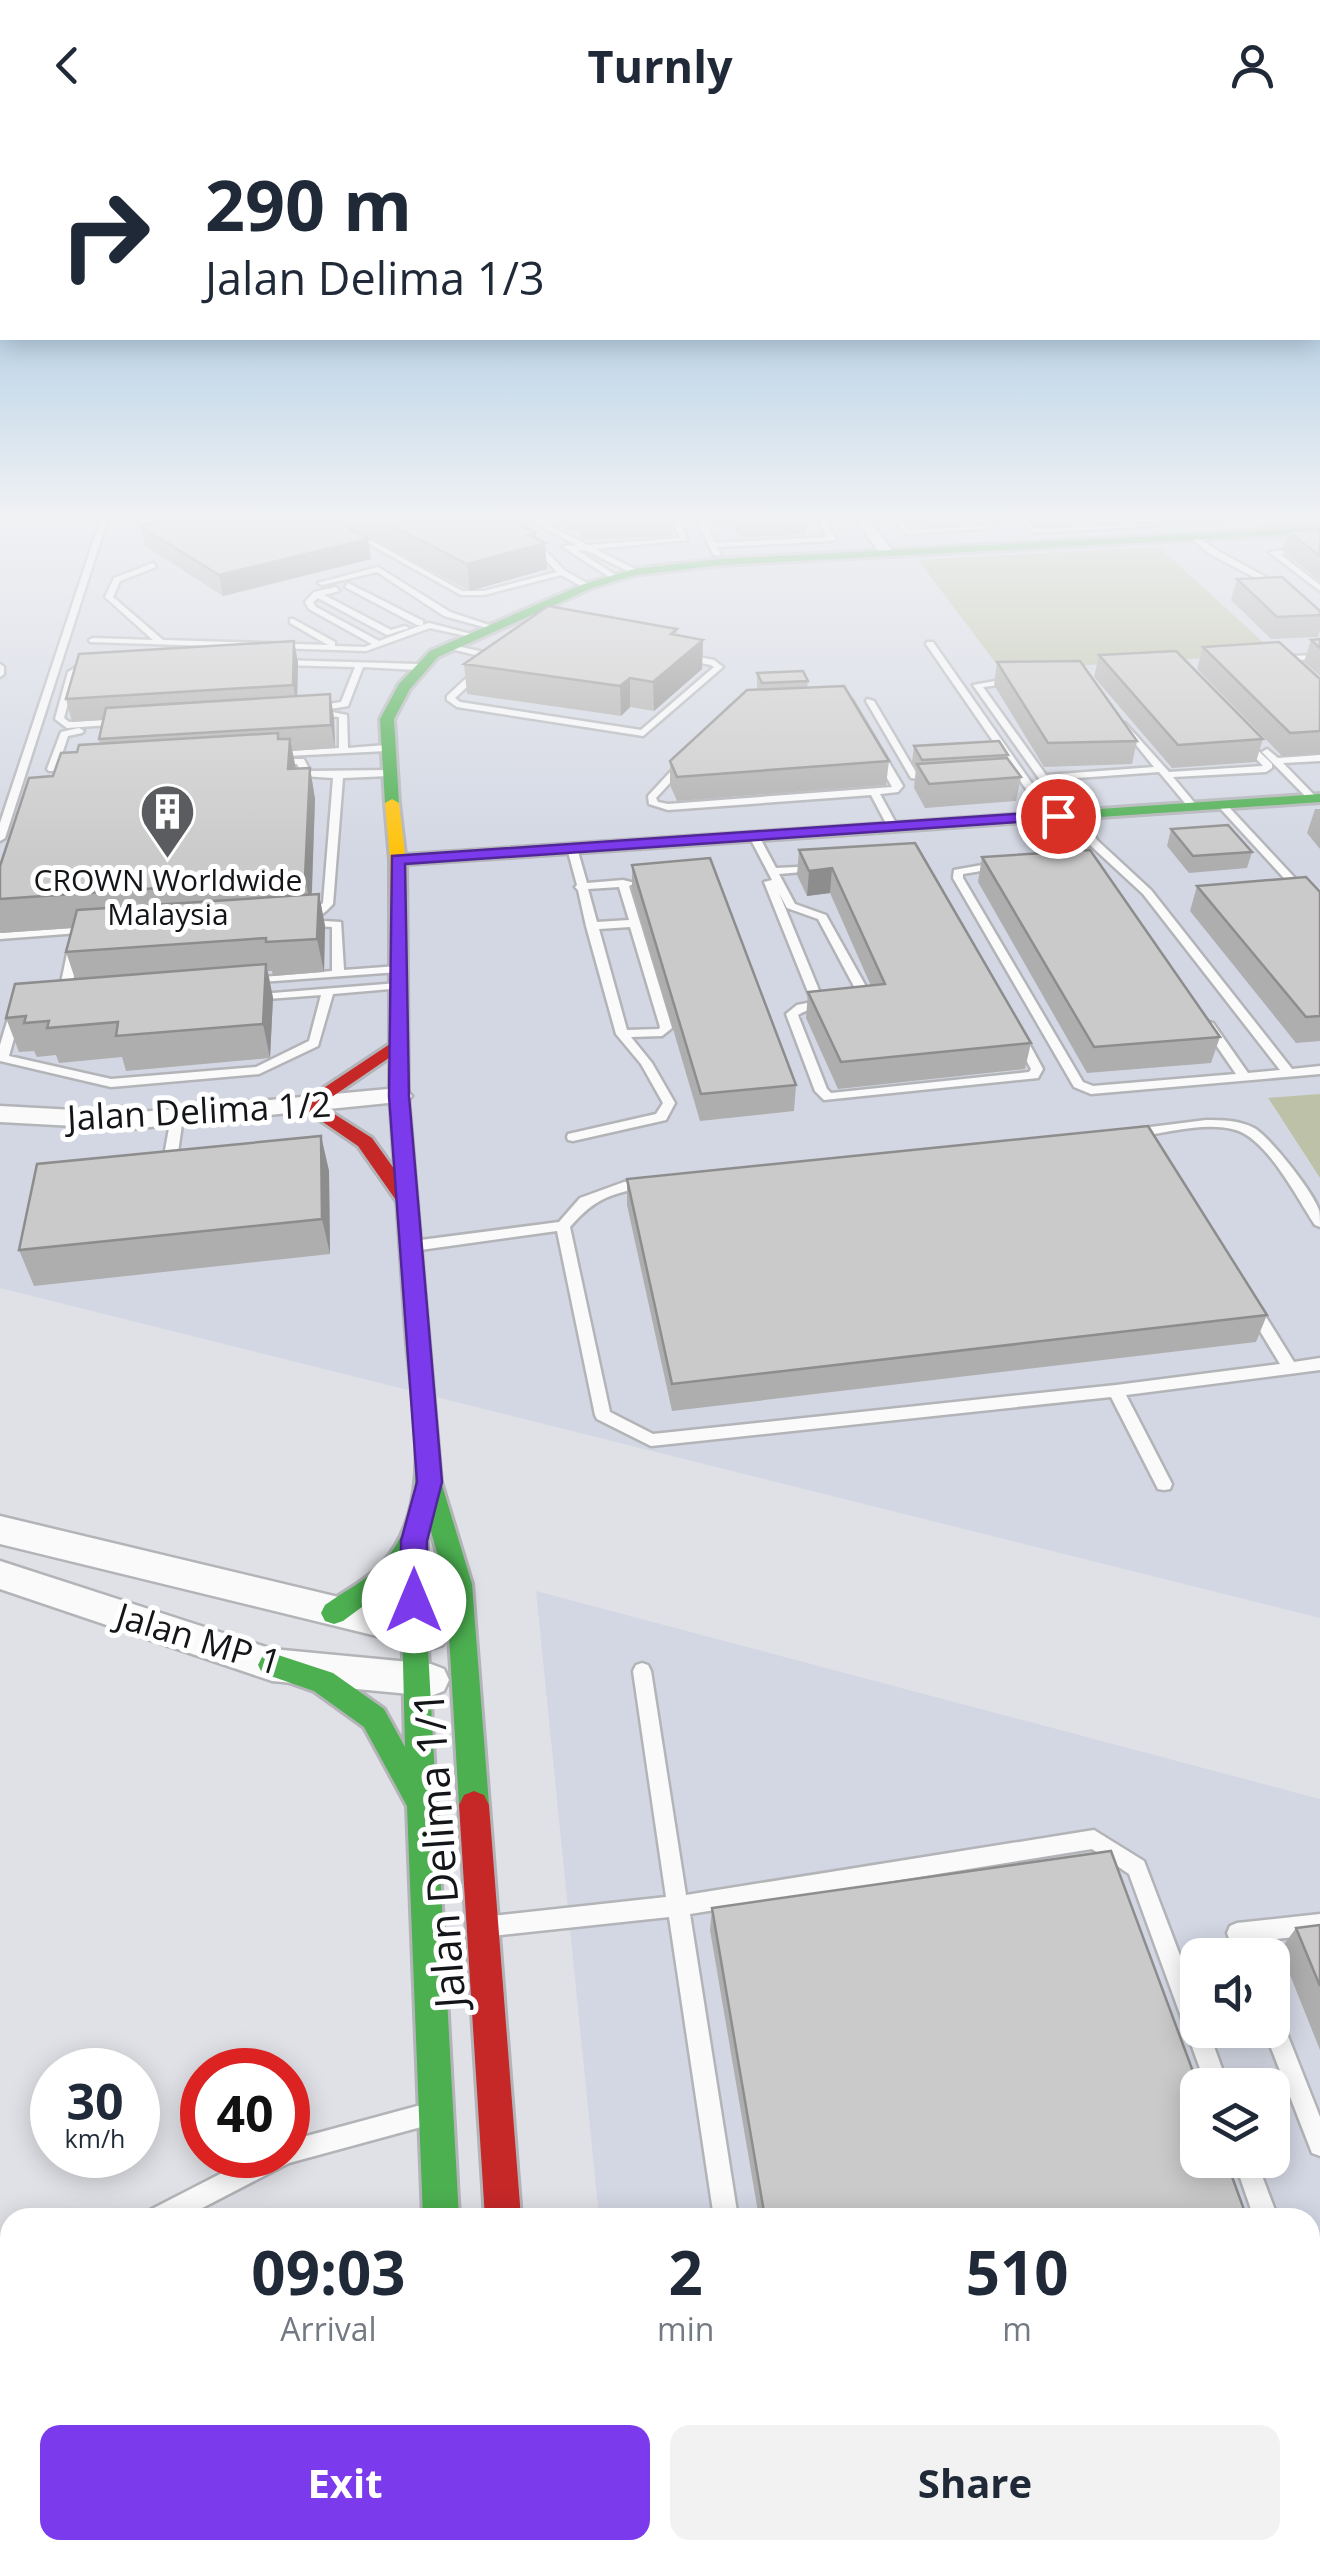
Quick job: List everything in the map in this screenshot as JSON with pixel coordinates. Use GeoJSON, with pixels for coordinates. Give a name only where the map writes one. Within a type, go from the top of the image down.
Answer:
{"type":"FeatureCollection","features":[{"type":"Feature","properties":{"kind":"street","name":"Jalan Delima 1/1"},"geometry":{"type":"LineString","coordinates":[[443,2208],[465,2109],[455,1929],[464,1680],[459,1584],[429,1482],[399,1096],[398,860],[386,748],[392,704],[418,667],[473,634]]}},
{"type":"Feature","properties":{"kind":"street"},"geometry":{"type":"LineString","coordinates":[[398,860],[1317,799]]}},
{"type":"Feature","properties":{"kind":"street"},"geometry":{"type":"LineString","coordinates":[[398,904],[426,880],[461,861],[494,853]]}},
{"type":"Feature","properties":{"kind":"street"},"geometry":{"type":"LineString","coordinates":[[398,1043],[307,1105],[342,1123],[371,1146],[386,1163],[409,1206]]}},
{"type":"Feature","properties":{"kind":"street","name":"Jalan Delima 1/2"},"geometry":{"type":"LineString","coordinates":[[0,1114],[130,1121],[399,1096]]}},
{"type":"Feature","properties":{"kind":"street","name":"Jalan Delima 1/1"},"geometry":{"type":"LineString","coordinates":[[429,1482],[414,1541],[422,1806],[455,1929],[465,2109],[500,2208]]}},
{"type":"Feature","properties":{"kind":"street","name":"Jalan MP 1"},"geometry":{"type":"LineString","coordinates":[[0,1530],[334,1613],[462,1640]]}},
{"type":"Feature","properties":{"kind":"street"},"geometry":{"type":"LineString","coordinates":[[334,1613],[382,1583],[400,1566],[414,1541]]}},
{"type":"Feature","properties":{"kind":"street","name":"Jalan MP 1"},"geometry":{"type":"LineString","coordinates":[[0,1575],[272,1665],[464,1680]]}},
{"type":"Feature","properties":{"kind":"street"},"geometry":{"type":"LineString","coordinates":[[0,1598],[68,1598]]}},
{"type":"Feature","properties":{"kind":"street"},"geometry":{"type":"LineString","coordinates":[[272,1665],[322,1682],[374,1718],[422,1806]]}},
{"type":"Feature","properties":{"kind":"lane"},"geometry":{"type":"LineString","coordinates":[[5,839],[67,634]]}},
{"type":"Feature","properties":{"kind":"lane"},"geometry":{"type":"LineString","coordinates":[[152,634],[160,641]]}},
{"type":"Feature","properties":{"kind":"lane"},"geometry":{"type":"LineString","coordinates":[[315,634],[335,646]]}},
{"type":"Feature","properties":{"kind":"lane"},"geometry":{"type":"LineString","coordinates":[[360,634],[380,645]]}},
{"type":"Feature","properties":{"kind":"lane"},"geometry":{"type":"LineString","coordinates":[[93,640],[366,648],[407,634]]}},
{"type":"Feature","properties":{"kind":"lane"},"geometry":{"type":"LineString","coordinates":[[463,634],[509,650]]}},
{"type":"Feature","properties":{"kind":"lane"},"geometry":{"type":"LineString","coordinates":[[534,634],[494,657],[450,698],[457,704],[643,732],[652,730],[720,666],[568,634]]}},
{"type":"Feature","properties":{"kind":"lane"},"geometry":{"type":"LineString","coordinates":[[469,636],[494,657]]}},
{"type":"Feature","properties":{"kind":"lane"},"geometry":{"type":"LineString","coordinates":[[930,644],[1020,774],[1059,816],[1098,872]]}},
{"type":"Feature","properties":{"kind":"lane"},"geometry":{"type":"LineString","coordinates":[[1320,657],[1290,658],[1320,687]]}},
{"type":"Feature","properties":{"kind":"lane"},"geometry":{"type":"LineString","coordinates":[[1279,660],[1320,698]]}},
{"type":"Feature","properties":{"kind":"lane"},"geometry":{"type":"LineString","coordinates":[[66,782],[82,771],[52,768],[64,734],[125,725],[67,726],[59,719],[72,672],[90,663],[106,661]]}},
{"type":"Feature","properties":{"kind":"lane"},"geometry":{"type":"LineString","coordinates":[[266,662],[418,667]]}},
{"type":"Feature","properties":{"kind":"lane"},"geometry":{"type":"LineString","coordinates":[[344,750],[342,715],[300,713],[342,707],[360,664]]}},
{"type":"Feature","properties":{"kind":"lane"},"geometry":{"type":"LineString","coordinates":[[1026,680],[976,685],[1043,778],[1059,816],[1147,892],[1288,1073]]}},
{"type":"Feature","properties":{"kind":"lane"},"geometry":{"type":"LineString","coordinates":[[840,700],[849,702],[898,786],[875,794],[668,807],[654,804],[650,798],[734,708],[840,700]]}},
{"type":"Feature","properties":{"kind":"lane"},"geometry":{"type":"LineString","coordinates":[[870,701],[914,776],[942,778]]}},
{"type":"Feature","properties":{"kind":"lane"},"geometry":{"type":"LineString","coordinates":[[1116,716],[1192,807]]}},
{"type":"Feature","properties":{"kind":"lane"},"geometry":{"type":"LineString","coordinates":[[1043,778],[1266,769],[1268,766],[1232,723],[1317,799]]}},
{"type":"Feature","properties":{"kind":"lane"},"geometry":{"type":"LineString","coordinates":[[270,756],[386,748]]}},
{"type":"Feature","properties":{"kind":"lane"},"geometry":{"type":"LineString","coordinates":[[987,752],[1004,751]]}},
{"type":"Feature","properties":{"kind":"lane"},"geometry":{"type":"LineString","coordinates":[[903,758],[920,756]]}},
{"type":"Feature","properties":{"kind":"lane"},"geometry":{"type":"LineString","coordinates":[[1276,762],[1320,758]]}},
{"type":"Feature","properties":{"kind":"lane"},"geometry":{"type":"LineString","coordinates":[[255,763],[301,760],[306,774],[389,772]]}},
{"type":"Feature","properties":{"kind":"lane"},"geometry":{"type":"LineString","coordinates":[[1000,775],[1020,774]]}},
{"type":"Feature","properties":{"kind":"lane"},"geometry":{"type":"LineString","coordinates":[[338,775],[328,904],[315,915],[293,920],[335,922],[338,974]]}},
{"type":"Feature","properties":{"kind":"lane"},"geometry":{"type":"LineString","coordinates":[[875,794],[893,827]]}},
{"type":"Feature","properties":{"kind":"lane"},"geometry":{"type":"LineString","coordinates":[[5,839],[21,802],[29,798]]}},
{"type":"Feature","properties":{"kind":"lane"},"geometry":{"type":"LineString","coordinates":[[1222,805],[1320,911]]}},
{"type":"Feature","properties":{"kind":"lane"},"geometry":{"type":"LineString","coordinates":[[751,836],[791,906],[822,917],[863,992],[863,998],[857,1000],[801,1006],[792,1014],[822,1091],[828,1097],[1034,1075],[1038,1070],[1009,1019]]}},
{"type":"Feature","properties":{"kind":"lane"},"geometry":{"type":"LineString","coordinates":[[751,836],[819,1004]]}},
{"type":"Feature","properties":{"kind":"lane"},"geometry":{"type":"LineString","coordinates":[[572,848],[622,1034],[669,1103],[661,1117],[573,1138]]}},
{"type":"Feature","properties":{"kind":"lane"},"geometry":{"type":"LineString","coordinates":[[803,869],[814,855]]}},
{"type":"Feature","properties":{"kind":"lane"},"geometry":{"type":"LineString","coordinates":[[1068,858],[1088,856]]}},
{"type":"Feature","properties":{"kind":"lane"},"geometry":{"type":"LineString","coordinates":[[1010,864],[971,868],[958,872],[958,878],[1078,1084],[1091,1090],[1320,1070]]}},
{"type":"Feature","properties":{"kind":"lane"},"geometry":{"type":"LineString","coordinates":[[773,871],[822,868]]}},
{"type":"Feature","properties":{"kind":"lane"},"geometry":{"type":"LineString","coordinates":[[580,887],[640,882]]}},
{"type":"Feature","properties":{"kind":"lane"},"geometry":{"type":"LineString","coordinates":[[622,1034],[662,1032],[666,1028],[623,884]]}},
{"type":"Feature","properties":{"kind":"lane"},"geometry":{"type":"LineString","coordinates":[[591,926],[634,923]]}},
{"type":"Feature","properties":{"kind":"lane"},"geometry":{"type":"LineString","coordinates":[[0,936],[101,933],[75,946],[65,992],[96,994]]}},
{"type":"Feature","properties":{"kind":"lane"},"geometry":{"type":"LineString","coordinates":[[244,981],[338,974],[398,977]]}},
{"type":"Feature","properties":{"kind":"lane"},"geometry":{"type":"LineString","coordinates":[[230,998],[328,991],[398,977]]}},
{"type":"Feature","properties":{"kind":"lane"},"geometry":{"type":"LineString","coordinates":[[35,1013],[15,1014],[2,1058],[111,1082],[259,1070],[314,1042],[328,991]]}},
{"type":"Feature","properties":{"kind":"lane"},"geometry":{"type":"LineString","coordinates":[[1199,1013],[1244,1076]]}},
{"type":"Feature","properties":{"kind":"lane"},"geometry":{"type":"LineString","coordinates":[[166,1180],[177,1117]]}},
{"type":"Feature","properties":{"kind":"lane"},"geometry":{"type":"LineString","coordinates":[[1125,1134],[1223,1124],[1248,1130],[1266,1146],[1320,1222]]}},
{"type":"Feature","properties":{"kind":"lane"},"geometry":{"type":"LineString","coordinates":[[1145,1132],[1156,1149]]}},
{"type":"Feature","properties":{"kind":"lane"},"geometry":{"type":"LineString","coordinates":[[413,1246],[562,1226],[586,1201],[629,1185],[668,1181]]}},
{"type":"Feature","properties":{"kind":"lane"},"geometry":{"type":"LineString","coordinates":[[562,1226],[603,1415],[651,1440],[1320,1364]]}},
{"type":"Feature","properties":{"kind":"lane"},"geometry":{"type":"LineString","coordinates":[[1248,1301],[1290,1368]]}},
{"type":"Feature","properties":{"kind":"lane"},"geometry":{"type":"LineString","coordinates":[[1116,1390],[1164,1484]]}},
{"type":"Feature","properties":{"kind":"lane"},"geometry":{"type":"LineString","coordinates":[[642,1671],[724,2208]]}},
{"type":"Feature","properties":{"kind":"lane"},"geometry":{"type":"LineString","coordinates":[[455,1929],[678,1906],[1094,1838],[1137,1868],[1211,2068]]}},
{"type":"Feature","properties":{"kind":"lane"},"geometry":{"type":"LineString","coordinates":[[1238,1938],[1236,1933],[1320,1924]]}},
{"type":"Feature","properties":{"kind":"lane"},"geometry":{"type":"LineString","coordinates":[[1282,2048],[1320,2145]]}},
{"type":"Feature","properties":{"kind":"lane"},"geometry":{"type":"LineString","coordinates":[[310,2147],[465,2109]]}},
{"type":"Feature","properties":{"kind":"lane"},"geometry":{"type":"LineString","coordinates":[[177,2208],[236,2178]]}},
{"type":"Feature","properties":{"kind":"lane"},"geometry":{"type":"LineString","coordinates":[[1252,2178],[1262,2208]]}},
{"type":"Feature","properties":{"kind":"shaded area"},"geometry":{"type":"Polygon","coordinates":[[[0,634],[1320,634],[1320,1094],[1268,1099],[1320,1178],[1320,1618],[0,1288],[0,634]]]}},
{"type":"Feature","properties":{"kind":"shaded area"},"geometry":{"type":"Polygon","coordinates":[[[536,1591],[1320,1799],[1320,2208],[598,2208],[536,1591]]]}},
{"type":"Feature","properties":{"kind":"green space"},"geometry":{"type":"Polygon","coordinates":[[[974,634],[1255,634],[1276,654],[1001,670],[974,634]]]}},
{"type":"Feature","properties":{"kind":"green space"},"geometry":{"type":"Polygon","coordinates":[[[1320,1094],[1320,1178],[1268,1098],[1320,1094]]]}},
{"type":"Feature","properties":{"kind":"building"},"geometry":{"type":"Polygon","coordinates":[[[507,634],[673,634],[703,640],[653,682],[630,678],[620,686],[464,664],[507,634]]]}},
{"type":"Feature","properties":{"kind":"building"},"geometry":{"type":"Polygon","coordinates":[[[294,641],[293,685],[66,699],[79,654],[294,641]]]}},
{"type":"Feature","properties":{"kind":"building"},"geometry":{"type":"Polygon","coordinates":[[[1279,642],[1320,679],[1320,731],[1290,733],[1203,647],[1279,642]]]}},
{"type":"Feature","properties":{"kind":"building"},"geometry":{"type":"Polygon","coordinates":[[[1176,651],[1263,739],[1178,745],[1099,655],[1176,651]]]}},
{"type":"Feature","properties":{"kind":"building"},"geometry":{"type":"Polygon","coordinates":[[[1080,661],[1137,741],[1048,743],[997,662],[1080,661]]]}},
{"type":"Feature","properties":{"kind":"building"},"geometry":{"type":"Polygon","coordinates":[[[803,671],[808,681],[762,683],[757,673],[803,671]]]}},
{"type":"Feature","properties":{"kind":"building"},"geometry":{"type":"Polygon","coordinates":[[[844,686],[889,761],[677,777],[670,761],[747,690],[844,686]]]}},
{"type":"Feature","properties":{"kind":"building"},"geometry":{"type":"Polygon","coordinates":[[[330,694],[331,725],[99,739],[106,708],[330,694]]]}},
{"type":"Feature","properties":{"kind":"building","name":"CROWN Worldwide Malaysia"},"geometry":{"type":"Polygon","coordinates":[[[278,733],[278,739],[290,739],[288,769],[310,768],[305,878],[0,899],[0,866],[29,778],[53,776],[61,753],[77,752],[79,745],[278,733]]]}},
{"type":"Feature","properties":{"kind":"building"},"geometry":{"type":"Polygon","coordinates":[[[999,741],[1008,755],[922,760],[914,746],[999,741]]]}},
{"type":"Feature","properties":{"kind":"building"},"geometry":{"type":"Polygon","coordinates":[[[1007,758],[1021,777],[929,784],[917,764],[1007,758]]]}},
{"type":"Feature","properties":{"kind":"building"},"geometry":{"type":"Polygon","coordinates":[[[1228,825],[1252,852],[1193,856],[1171,829],[1228,825]]]}},
{"type":"Feature","properties":{"kind":"building"},"geometry":{"type":"Polygon","coordinates":[[[915,843],[1031,1043],[841,1062],[808,992],[885,984],[832,868],[809,871],[799,850],[915,843]]]}},
{"type":"Feature","properties":{"kind":"building"},"geometry":{"type":"Polygon","coordinates":[[[1090,850],[1220,1037],[1094,1047],[982,857],[1090,850]]]}},
{"type":"Feature","properties":{"kind":"building"},"geometry":{"type":"Polygon","coordinates":[[[710,858],[796,1085],[701,1094],[632,865],[710,858]]]}},
{"type":"Feature","properties":{"kind":"building"},"geometry":{"type":"Polygon","coordinates":[[[1306,877],[1320,892],[1320,1016],[1306,1017],[1197,886],[1306,877]]]}},
{"type":"Feature","properties":{"kind":"building"},"geometry":{"type":"Polygon","coordinates":[[[319,894],[317,939],[266,942],[266,938],[66,952],[77,910],[319,894]]]}},
{"type":"Feature","properties":{"kind":"building"},"geometry":{"type":"Polygon","coordinates":[[[266,964],[263,1024],[116,1036],[118,1022],[47,1028],[49,1021],[24,1023],[26,1016],[6,1018],[15,984],[266,964]]]}},
{"type":"Feature","properties":{"kind":"building"},"geometry":{"type":"Polygon","coordinates":[[[1148,1126],[1267,1315],[672,1384],[627,1179],[1148,1126]]]}},
{"type":"Feature","properties":{"kind":"building"},"geometry":{"type":"Polygon","coordinates":[[[321,1136],[322,1219],[19,1250],[37,1164],[321,1136]]]}},
{"type":"Feature","properties":{"kind":"building"},"geometry":{"type":"Polygon","coordinates":[[[1111,1851],[1180,2037],[1180,2048],[1184,2048],[1192,2068],[1180,2068],[1180,2178],[1233,2178],[1243,2208],[763,2208],[712,1908],[1111,1851]]]}},
{"type":"Feature","properties":{"kind":"building"},"geometry":{"type":"Polygon","coordinates":[[[1320,1925],[1320,1986],[1296,1928],[1320,1925]]]}},
{"type":"Feature","properties":{"kind":"traffic: fast"},"geometry":{"type":"LineString","coordinates":[[392,803],[387,719],[404,687],[434,654],[478,634]]}},
{"type":"Feature","properties":{"kind":"traffic: fast"},"geometry":{"type":"LineString","coordinates":[[836,831],[1320,798]]}},
{"type":"Feature","properties":{"kind":"traffic: fast"},"geometry":{"type":"LineString","coordinates":[[417,1331],[429,1482],[459,1584],[474,1805]]}},
{"type":"Feature","properties":{"kind":"traffic: fast"},"geometry":{"type":"LineString","coordinates":[[429,1482],[414,1541],[414,1631],[441,2208]]}},
{"type":"Feature","properties":{"kind":"traffic: fast"},"geometry":{"type":"LineString","coordinates":[[334,1613],[389,1574],[414,1541]]}},
{"type":"Feature","properties":{"kind":"traffic: fast"},"geometry":{"type":"LineString","coordinates":[[272,1665],[323,1682],[374,1718],[418,1797]]}},
{"type":"Feature","properties":{"kind":"traffic: slow"},"geometry":{"type":"LineString","coordinates":[[392,803],[398,860],[399,1096],[417,1331]]}},
{"type":"Feature","properties":{"kind":"traffic: slow"},"geometry":{"type":"LineString","coordinates":[[398,860],[836,831]]}},
{"type":"Feature","properties":{"kind":"traffic: jam"},"geometry":{"type":"LineString","coordinates":[[307,1105],[399,1043]]}},
{"type":"Feature","properties":{"kind":"traffic: jam"},"geometry":{"type":"LineString","coordinates":[[307,1105],[365,1142],[405,1198]]}},
{"type":"Feature","properties":{"kind":"traffic: jam"},"geometry":{"type":"LineString","coordinates":[[474,1805],[502,2208]]}},
{"type":"Feature","properties":{"kind":"place","name":"CROWN Worldwide Malaysia"},"geometry":{"type":"Point","coordinates":[168,860]}},
{"type":"Feature","properties":{"kind":"route"},"geometry":{"type":"LineString","coordinates":[[414,1601],[414,1541],[429,1482],[399,1096],[398,860],[1058,816]]}}]}
